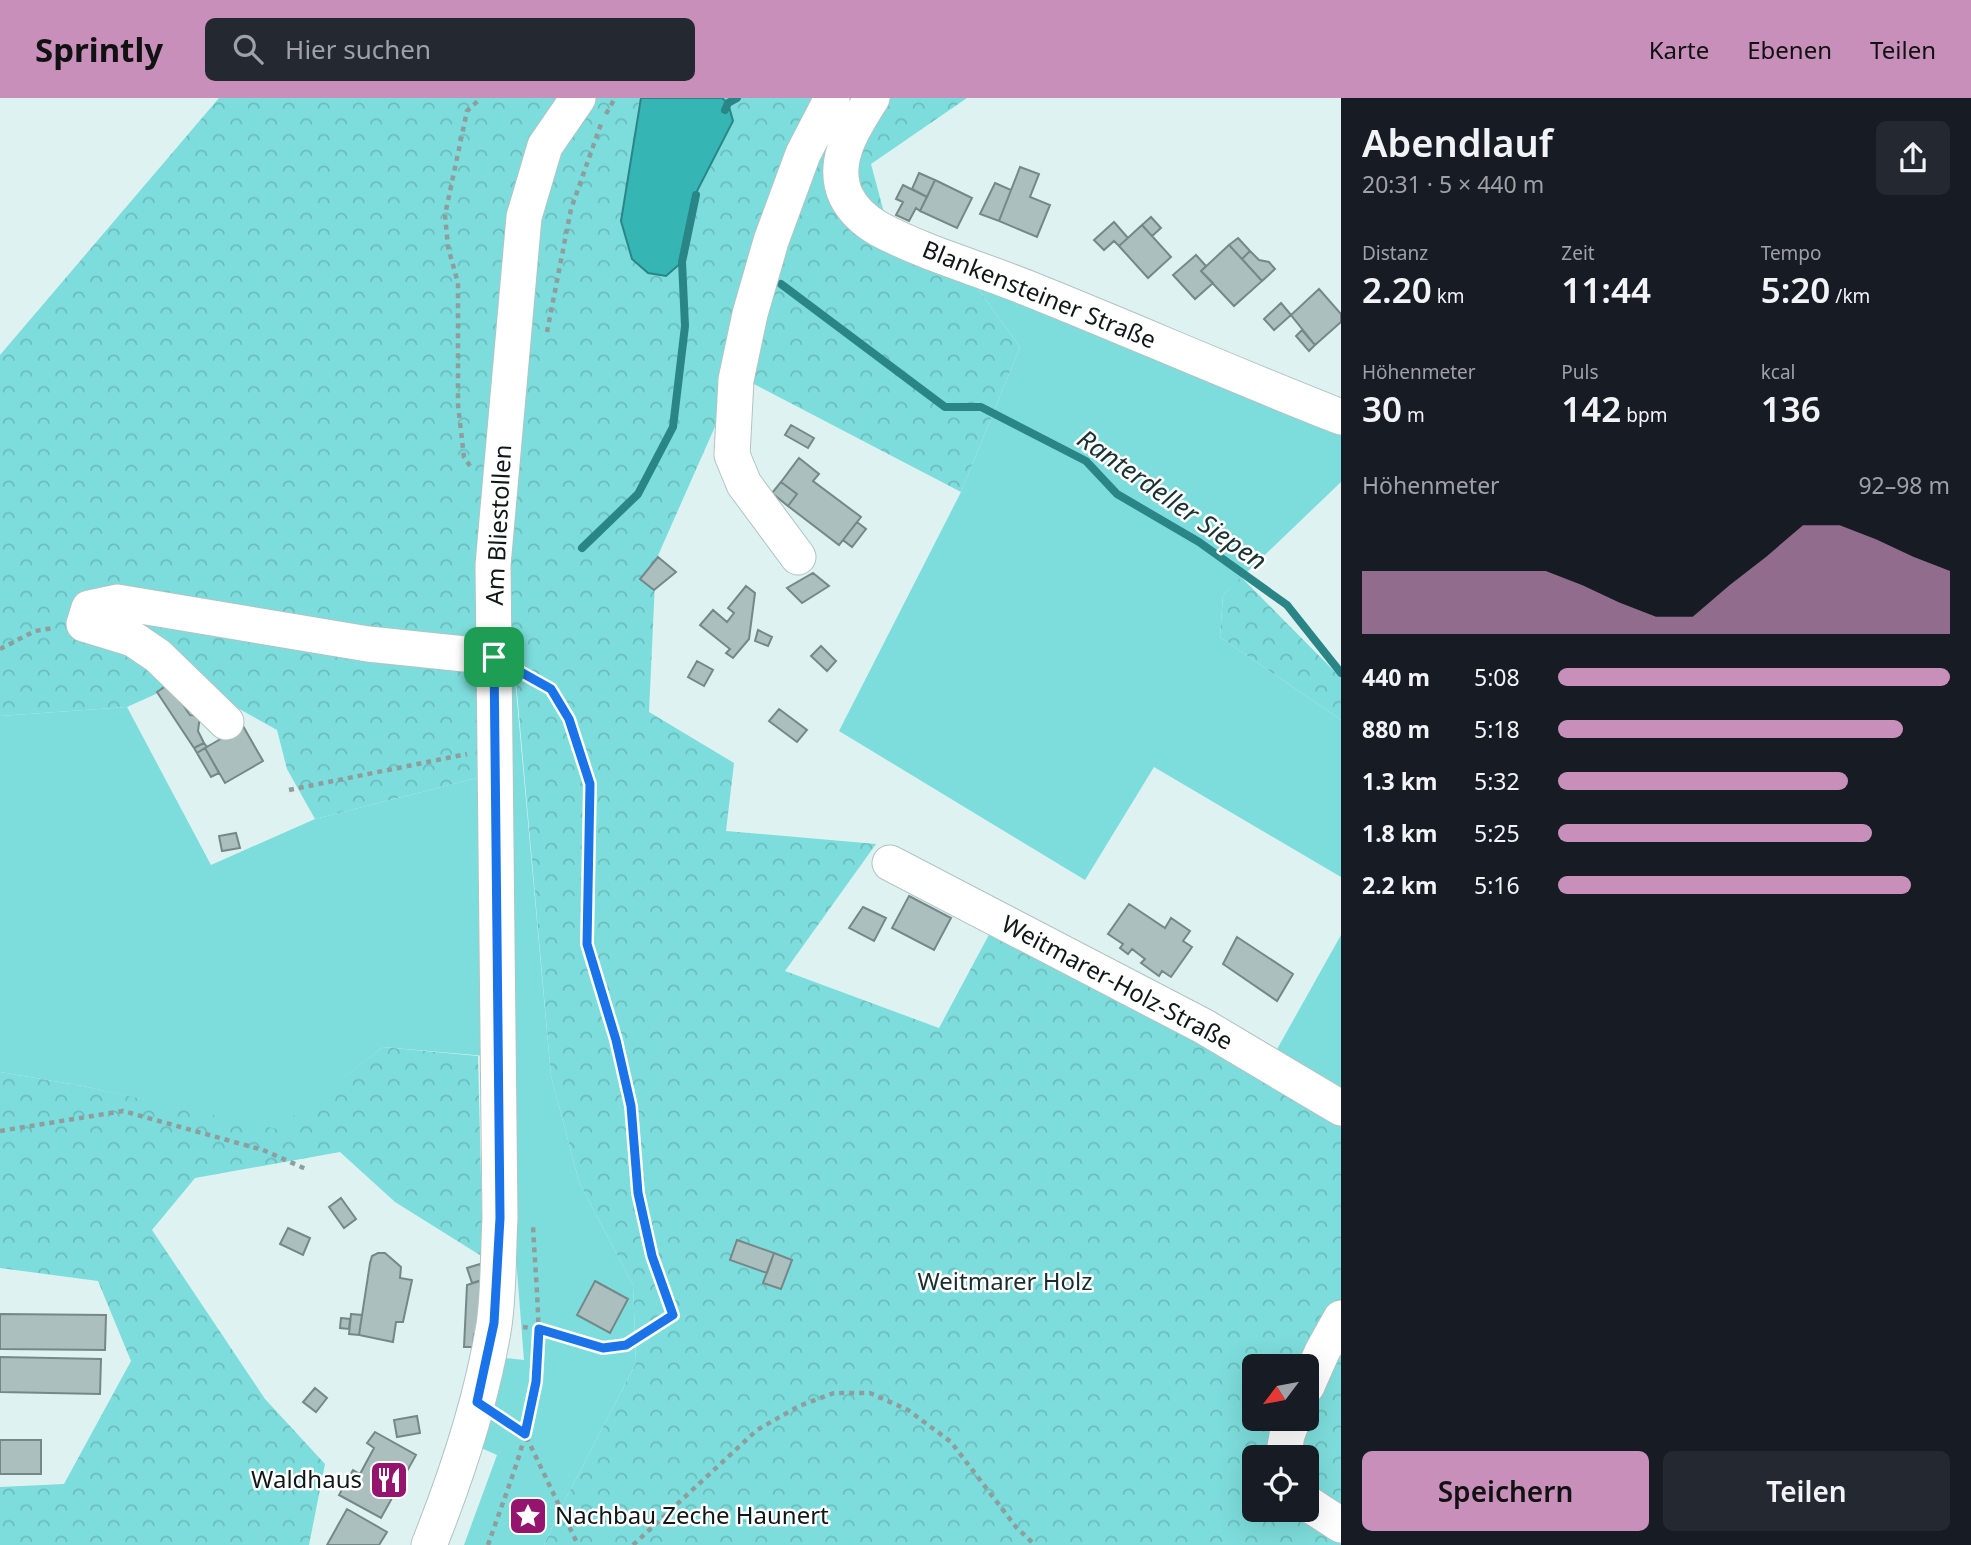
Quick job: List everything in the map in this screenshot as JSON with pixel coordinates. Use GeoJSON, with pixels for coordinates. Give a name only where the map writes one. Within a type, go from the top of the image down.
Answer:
{"type":"FeatureCollection","features":[{"type":"Feature","properties":{"kind":"street","name":"Am Bliestollen"},"geometry":{"type":"LineString","coordinates":[[429,1545],[448,1497],[477,1402],[494,1323],[500,1218],[494,748],[507,665],[493,565],[524,217],[545,146],[578,98]]}},
{"type":"Feature","properties":{"kind":"street"},"geometry":{"type":"LineString","coordinates":[[798,557],[744,484],[732,455],[736,380],[750,314],[771,241],[803,155],[832,98]]}},
{"type":"Feature","properties":{"kind":"street","name":"Blankensteiner Straße"},"geometry":{"type":"LineString","coordinates":[[872,98],[853,129],[840,163],[846,195],[862,218],[901,240],[1026,287],[1341,418]]}},
{"type":"Feature","properties":{"kind":"street"},"geometry":{"type":"LineString","coordinates":[[226,722],[158,656],[133,639],[84,624],[89,608],[117,602],[507,665]]}},
{"type":"Feature","properties":{"kind":"street","name":"Weitmarer-Holz-Straße"},"geometry":{"type":"LineString","coordinates":[[890,863],[1203,1026],[1341,1108]]}},
{"type":"Feature","properties":{"kind":"street"},"geometry":{"type":"LineString","coordinates":[[1320,1368],[1331,1353],[1341,1318]]}},
{"type":"Feature","properties":{"kind":"street"},"geometry":{"type":"LineString","coordinates":[[1319,1511],[1341,1525]]}},
{"type":"Feature","properties":{"kind":"path"},"geometry":{"type":"LineString","coordinates":[[481,98],[467,111],[444,215],[448,247],[458,283],[458,405],[464,457],[473,470],[499,481]]}},
{"type":"Feature","properties":{"kind":"path"},"geometry":{"type":"LineString","coordinates":[[547,335],[571,209],[599,126],[615,98]]}},
{"type":"Feature","properties":{"kind":"path"},"geometry":{"type":"LineString","coordinates":[[0,649],[35,631],[84,624]]}},
{"type":"Feature","properties":{"kind":"path"},"geometry":{"type":"LineString","coordinates":[[507,665],[520,687]]}},
{"type":"Feature","properties":{"kind":"path"},"geometry":{"type":"LineString","coordinates":[[494,1323],[539,1329],[603,1348],[626,1345],[673,1315],[652,1256],[638,1193],[631,1106],[616,1040],[587,944],[590,784],[569,719],[551,689],[507,665]]}},
{"type":"Feature","properties":{"kind":"path"},"geometry":{"type":"LineString","coordinates":[[289,790],[494,748]]}},
{"type":"Feature","properties":{"kind":"path"},"geometry":{"type":"LineString","coordinates":[[0,1131],[123,1111],[263,1150],[306,1169]]}},
{"type":"Feature","properties":{"kind":"path"},"geometry":{"type":"LineString","coordinates":[[488,1545],[525,1434],[536,1382],[539,1329],[533,1221]]}},
{"type":"Feature","properties":{"kind":"path"},"geometry":{"type":"LineString","coordinates":[[633,1545],[757,1430],[799,1406],[834,1393],[870,1393],[908,1410],[951,1442],[1016,1527],[1035,1545]]}},
{"type":"Feature","properties":{"kind":"path"},"geometry":{"type":"LineString","coordinates":[[477,1402],[525,1434],[578,1545]]}},
{"type":"Feature","properties":{"kind":"green space","name":"Weitmarer Holz"},"geometry":{"type":"Polygon","coordinates":[[[219,98],[967,98],[871,164],[887,224],[973,282],[1020,347],[961,492],[750,382],[729,395],[656,560],[649,712],[734,763],[726,831],[876,844],[785,971],[939,1028],[992,929],[1341,1123],[1341,1545],[544,1545],[636,1363],[633,1285],[579,1182],[551,1076],[513,647],[482,699],[477,778],[315,819],[287,769],[277,730],[187,680],[127,707],[0,716],[0,355],[219,98]]]}},
{"type":"Feature","properties":{"kind":"green space"},"geometry":{"type":"Polygon","coordinates":[[[973,282],[1341,431],[1341,482],[1223,595],[1220,637],[1341,720],[1341,877],[1154,767],[1085,880],[839,731],[961,492],[1020,347],[973,282]]]}},
{"type":"Feature","properties":{"kind":"green space"},"geometry":{"type":"Polygon","coordinates":[[[1241,577],[1341,678],[1341,720],[1220,637],[1223,595],[1241,577]]]}},
{"type":"Feature","properties":{"kind":"green space"},"geometry":{"type":"Polygon","coordinates":[[[512,646],[551,1076],[579,1182],[633,1285],[636,1363],[544,1545],[464,1545],[497,1455],[479,1447],[505,1358],[524,1360],[513,1220],[508,1058],[383,1047],[277,1130],[83,1086],[0,1072],[0,716],[127,707],[211,865],[315,819],[477,778],[482,699],[512,646]]]}},
{"type":"Feature","properties":{"kind":"green space"},"geometry":{"type":"Polygon","coordinates":[[[1341,935],[1341,1092],[1276,1051],[1341,935]]]}},
{"type":"Feature","properties":{"kind":"green space"},"geometry":{"type":"Polygon","coordinates":[[[383,1047],[478,1056],[483,1257],[395,1202],[340,1152],[195,1178],[152,1230],[265,1399],[325,1464],[309,1545],[0,1545],[0,1487],[64,1484],[131,1361],[98,1281],[0,1268],[0,1072],[83,1086],[277,1129],[383,1047]]]}},
{"type":"Feature","properties":{"kind":"shaded area"},"geometry":{"type":"Polygon","coordinates":[[[641,98],[722,98],[728,103],[733,121],[697,191],[682,262],[666,276],[648,273],[632,259],[621,221],[641,98]]]}},
{"type":"Feature","properties":{"kind":"building"},"geometry":{"type":"Polygon","coordinates":[[[1020,167],[1039,174],[1030,197],[1050,205],[1037,237],[999,221],[1020,167]]]}},
{"type":"Feature","properties":{"kind":"building"},"geometry":{"type":"Polygon","coordinates":[[[919,173],[935,180],[927,197],[912,189],[919,173]]]}},
{"type":"Feature","properties":{"kind":"building"},"geometry":{"type":"Polygon","coordinates":[[[935,180],[972,198],[957,228],[920,211],[935,180]]]}},
{"type":"Feature","properties":{"kind":"building"},"geometry":{"type":"Polygon","coordinates":[[[995,183],[1011,190],[999,221],[980,214],[995,183]]]}},
{"type":"Feature","properties":{"kind":"building"},"geometry":{"type":"Polygon","coordinates":[[[903,185],[927,197],[920,211],[916,208],[909,221],[896,215],[903,202],[896,199],[903,185]]]}},
{"type":"Feature","properties":{"kind":"building"},"geometry":{"type":"Polygon","coordinates":[[[1151,217],[1161,228],[1152,236],[1142,225],[1151,217]]]}},
{"type":"Feature","properties":{"kind":"building"},"geometry":{"type":"Polygon","coordinates":[[[1114,222],[1128,238],[1119,246],[1114,241],[1104,250],[1094,240],[1114,222]]]}},
{"type":"Feature","properties":{"kind":"building"},"geometry":{"type":"Polygon","coordinates":[[[1142,225],[1171,257],[1148,278],[1119,246],[1142,225]]]}},
{"type":"Feature","properties":{"kind":"building"},"geometry":{"type":"Polygon","coordinates":[[[1238,238],[1250,251],[1242,259],[1229,245],[1238,238]]]}},
{"type":"Feature","properties":{"kind":"building"},"geometry":{"type":"Polygon","coordinates":[[[1229,245],[1262,281],[1234,306],[1201,271],[1229,245]]]}},
{"type":"Feature","properties":{"kind":"building"},"geometry":{"type":"Polygon","coordinates":[[[1250,251],[1259,260],[1269,262],[1275,269],[1262,281],[1242,259],[1250,251]]]}},
{"type":"Feature","properties":{"kind":"building"},"geometry":{"type":"Polygon","coordinates":[[[1196,255],[1206,266],[1201,271],[1213,283],[1195,299],[1173,275],[1196,255]]]}},
{"type":"Feature","properties":{"kind":"building"},"geometry":{"type":"Polygon","coordinates":[[[1319,289],[1341,314],[1341,322],[1315,345],[1291,315],[1319,289]]]}},
{"type":"Feature","properties":{"kind":"building"},"geometry":{"type":"Polygon","coordinates":[[[1281,303],[1291,315],[1274,330],[1264,319],[1281,303]]]}},
{"type":"Feature","properties":{"kind":"building"},"geometry":{"type":"Polygon","coordinates":[[[1302,330],[1315,345],[1309,351],[1296,336],[1302,330]]]}},
{"type":"Feature","properties":{"kind":"building"},"geometry":{"type":"Polygon","coordinates":[[[791,425],[814,438],[808,448],[785,435],[791,425]]]}},
{"type":"Feature","properties":{"kind":"building"},"geometry":{"type":"Polygon","coordinates":[[[799,458],[819,474],[813,481],[861,517],[839,545],[788,506],[797,494],[781,482],[799,458]]]}},
{"type":"Feature","properties":{"kind":"building"},"geometry":{"type":"Polygon","coordinates":[[[781,482],[797,494],[788,506],[772,493],[781,482]]]}},
{"type":"Feature","properties":{"kind":"building"},"geometry":{"type":"Polygon","coordinates":[[[857,522],[866,529],[852,547],[843,540],[857,522]]]}},
{"type":"Feature","properties":{"kind":"building"},"geometry":{"type":"Polygon","coordinates":[[[658,557],[676,572],[654,590],[640,579],[658,557]]]}},
{"type":"Feature","properties":{"kind":"building"},"geometry":{"type":"Polygon","coordinates":[[[813,573],[829,586],[802,603],[787,588],[813,573]]]}},
{"type":"Feature","properties":{"kind":"building"},"geometry":{"type":"Polygon","coordinates":[[[746,586],[755,593],[749,639],[733,658],[726,653],[730,649],[700,625],[713,610],[727,622],[734,613],[728,608],[746,586]]]}},
{"type":"Feature","properties":{"kind":"building"},"geometry":{"type":"Polygon","coordinates":[[[758,630],[772,637],[768,646],[755,641],[758,630]]]}},
{"type":"Feature","properties":{"kind":"building"},"geometry":{"type":"Polygon","coordinates":[[[821,646],[836,661],[827,671],[811,656],[821,646]]]}},
{"type":"Feature","properties":{"kind":"building"},"geometry":{"type":"Polygon","coordinates":[[[697,661],[713,670],[704,686],[688,677],[697,661]]]}},
{"type":"Feature","properties":{"kind":"building"},"geometry":{"type":"Polygon","coordinates":[[[169,684],[190,715],[200,716],[198,731],[204,743],[194,748],[157,692],[169,684]]]}},
{"type":"Feature","properties":{"kind":"building"},"geometry":{"type":"Polygon","coordinates":[[[779,709],[807,730],[797,742],[769,721],[779,709]]]}},
{"type":"Feature","properties":{"kind":"building"},"geometry":{"type":"Polygon","coordinates":[[[243,726],[263,761],[225,783],[205,748],[243,726]]]}},
{"type":"Feature","properties":{"kind":"building"},"geometry":{"type":"Polygon","coordinates":[[[204,743],[207,747],[197,753],[194,748],[204,743]]]}},
{"type":"Feature","properties":{"kind":"building"},"geometry":{"type":"Polygon","coordinates":[[[205,748],[219,773],[211,777],[197,753],[205,748]]]}},
{"type":"Feature","properties":{"kind":"building"},"geometry":{"type":"Polygon","coordinates":[[[236,833],[240,848],[222,851],[219,836],[236,833]]]}},
{"type":"Feature","properties":{"kind":"building"},"geometry":{"type":"Polygon","coordinates":[[[909,896],[951,918],[934,950],[892,928],[909,896]]]}},
{"type":"Feature","properties":{"kind":"building"},"geometry":{"type":"Polygon","coordinates":[[[1129,904],[1165,928],[1171,918],[1190,931],[1183,941],[1192,947],[1171,977],[1162,971],[1159,976],[1141,963],[1145,959],[1132,949],[1128,954],[1120,948],[1123,944],[1108,934],[1129,904]]]}},
{"type":"Feature","properties":{"kind":"building"},"geometry":{"type":"Polygon","coordinates":[[[863,907],[886,918],[874,941],[849,928],[863,907]]]}},
{"type":"Feature","properties":{"kind":"building"},"geometry":{"type":"Polygon","coordinates":[[[1237,937],[1293,974],[1277,1001],[1223,964],[1237,937]]]}},
{"type":"Feature","properties":{"kind":"building"},"geometry":{"type":"Polygon","coordinates":[[[341,1198],[356,1219],[344,1228],[329,1207],[341,1198]]]}},
{"type":"Feature","properties":{"kind":"building"},"geometry":{"type":"Polygon","coordinates":[[[288,1228],[310,1238],[303,1255],[280,1244],[288,1228]]]}},
{"type":"Feature","properties":{"kind":"building"},"geometry":{"type":"Polygon","coordinates":[[[737,1240],[774,1253],[767,1273],[730,1260],[737,1240]]]}},
{"type":"Feature","properties":{"kind":"building"},"geometry":{"type":"Polygon","coordinates":[[[385,1253],[401,1267],[400,1278],[412,1280],[403,1322],[396,1322],[393,1342],[359,1335],[370,1263],[372,1256],[385,1253]]]}},
{"type":"Feature","properties":{"kind":"building"},"geometry":{"type":"Polygon","coordinates":[[[774,1253],[792,1260],[781,1289],[763,1283],[774,1253]]]}},
{"type":"Feature","properties":{"kind":"building"},"geometry":{"type":"Polygon","coordinates":[[[480,1264],[485,1279],[472,1283],[467,1268],[480,1264]]]}},
{"type":"Feature","properties":{"kind":"building"},"geometry":{"type":"Polygon","coordinates":[[[483,1280],[481,1334],[474,1334],[473,1347],[464,1347],[467,1285],[483,1280]]]}},
{"type":"Feature","properties":{"kind":"building"},"geometry":{"type":"Polygon","coordinates":[[[595,1281],[628,1299],[610,1333],[577,1315],[595,1281]]]}},
{"type":"Feature","properties":{"kind":"building"},"geometry":{"type":"Polygon","coordinates":[[[0,1314],[106,1315],[105,1350],[0,1349],[0,1314]]]}},
{"type":"Feature","properties":{"kind":"building"},"geometry":{"type":"Polygon","coordinates":[[[351,1314],[362,1315],[359,1335],[349,1334],[351,1314]]]}},
{"type":"Feature","properties":{"kind":"building"},"geometry":{"type":"Polygon","coordinates":[[[341,1318],[350,1319],[349,1329],[340,1328],[341,1318]]]}},
{"type":"Feature","properties":{"kind":"building"},"geometry":{"type":"Polygon","coordinates":[[[0,1357],[101,1359],[100,1394],[0,1392],[0,1357]]]}},
{"type":"Feature","properties":{"kind":"building"},"geometry":{"type":"Polygon","coordinates":[[[315,1388],[327,1398],[316,1412],[303,1402],[315,1388]]]}},
{"type":"Feature","properties":{"kind":"building"},"geometry":{"type":"Polygon","coordinates":[[[417,1416],[420,1433],[397,1437],[394,1420],[417,1416]]]}},
{"type":"Feature","properties":{"kind":"building"},"geometry":{"type":"Polygon","coordinates":[[[375,1432],[416,1455],[381,1518],[339,1495],[353,1470],[360,1474],[374,1448],[367,1443],[375,1432]]]}},
{"type":"Feature","properties":{"kind":"building"},"geometry":{"type":"Polygon","coordinates":[[[0,1440],[41,1440],[41,1474],[0,1474],[0,1440]]]}},
{"type":"Feature","properties":{"kind":"building"},"geometry":{"type":"Polygon","coordinates":[[[347,1509],[387,1532],[379,1545],[327,1545],[347,1509]]]}},
{"type":"Feature","properties":{"kind":"waterway"},"geometry":{"type":"LineString","coordinates":[[725,110],[728,103],[737,98]]}},
{"type":"Feature","properties":{"kind":"waterway"},"geometry":{"type":"LineString","coordinates":[[582,548],[638,494],[673,427],[685,326],[682,262],[696,195]]}},
{"type":"Feature","properties":{"kind":"waterway","name":"Ranterdeller Siepen"},"geometry":{"type":"LineString","coordinates":[[781,284],[945,407],[981,407],[1086,461],[1117,494],[1199,542],[1287,605],[1341,673]]}},
{"type":"Feature","properties":{"kind":"place","name":"Waldhaus"},"geometry":{"type":"Point","coordinates":[389,1480]}},
{"type":"Feature","properties":{"kind":"place","name":"Nachbau Zeche Haunert"},"geometry":{"type":"Point","coordinates":[528,1516]}},
{"type":"Feature","properties":{"kind":"route"},"geometry":{"type":"LineString","coordinates":[[494,657],[551,689],[569,719],[590,784],[587,944],[616,1040],[631,1106],[638,1193],[652,1256],[673,1315],[626,1345],[603,1348],[539,1329],[536,1382],[525,1434],[477,1402],[494,1323],[500,1218],[494,657]]}}]}
